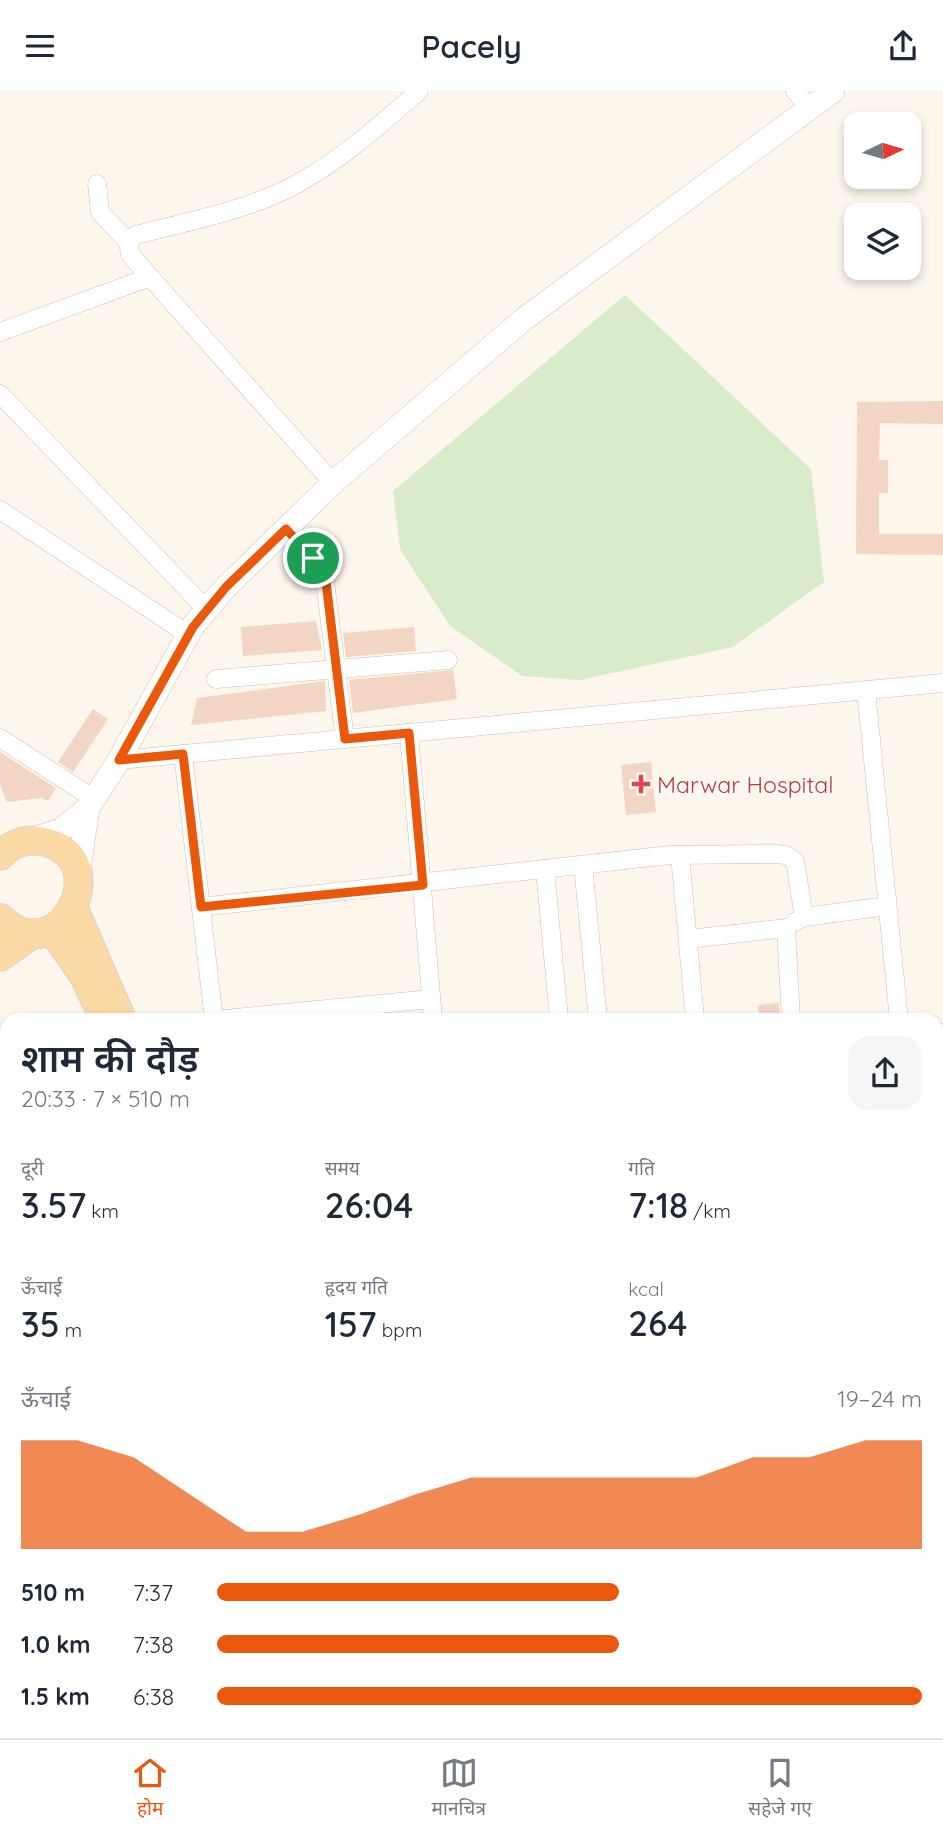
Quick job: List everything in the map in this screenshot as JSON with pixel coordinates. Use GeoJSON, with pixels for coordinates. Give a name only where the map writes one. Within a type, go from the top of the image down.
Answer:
{"type":"FeatureCollection","features":[{"type":"Feature","properties":{"kind":"main road"},"geometry":{"type":"LineString","coordinates":[[0,957],[65,921],[78,898],[78,875],[72,861],[61,849],[47,842],[13,845]]}},
{"type":"Feature","properties":{"kind":"main road"},"geometry":{"type":"LineString","coordinates":[[74,909],[119,1013]]}},
{"type":"Feature","properties":{"kind":"main road"},"geometry":{"type":"LineString","coordinates":[[0,918],[19,931],[43,931],[83,974],[100,1013]]}},
{"type":"Feature","properties":{"kind":"street"},"geometry":{"type":"LineString","coordinates":[[128,242],[136,235],[243,207],[294,185],[351,149],[419,91]]}},
{"type":"Feature","properties":{"kind":"street"},"geometry":{"type":"LineString","coordinates":[[13,845],[61,830],[91,804],[119,760],[189,635],[207,610],[226,587],[333,484],[524,319],[803,99],[833,91]]}},
{"type":"Feature","properties":{"kind":"street"},"geometry":{"type":"LineString","coordinates":[[97,184],[100,212],[128,242],[130,254],[333,484]]}},
{"type":"Feature","properties":{"kind":"street"},"geometry":{"type":"LineString","coordinates":[[0,332],[150,277]]}},
{"type":"Feature","properties":{"kind":"street"},"geometry":{"type":"LineString","coordinates":[[0,394],[207,610]]}},
{"type":"Feature","properties":{"kind":"street"},"geometry":{"type":"LineString","coordinates":[[0,510],[189,635]]}},
{"type":"Feature","properties":{"kind":"street"},"geometry":{"type":"LineString","coordinates":[[286,529],[313,558],[326,582],[345,739]]}},
{"type":"Feature","properties":{"kind":"street"},"geometry":{"type":"LineString","coordinates":[[216,679],[449,660]]}},
{"type":"Feature","properties":{"kind":"street"},"geometry":{"type":"LineString","coordinates":[[119,760],[943,683]]}},
{"type":"Feature","properties":{"kind":"street"},"geometry":{"type":"LineString","coordinates":[[866,690],[898,1013]]}},
{"type":"Feature","properties":{"kind":"street"},"geometry":{"type":"LineString","coordinates":[[409,733],[433,1013]]}},
{"type":"Feature","properties":{"kind":"street"},"geometry":{"type":"LineString","coordinates":[[0,738],[91,804]]}},
{"type":"Feature","properties":{"kind":"street"},"geometry":{"type":"LineString","coordinates":[[183,754],[213,1013]]}},
{"type":"Feature","properties":{"kind":"street"},"geometry":{"type":"LineString","coordinates":[[78,875],[91,804]]}},
{"type":"Feature","properties":{"kind":"street"},"geometry":{"type":"LineString","coordinates":[[201,907],[680,855],[786,855],[795,861],[804,917]]}},
{"type":"Feature","properties":{"kind":"street"},"geometry":{"type":"LineString","coordinates":[[680,855],[690,939],[695,1013]]}},
{"type":"Feature","properties":{"kind":"street"},"geometry":{"type":"LineString","coordinates":[[583,865],[597,1013]]}},
{"type":"Feature","properties":{"kind":"street"},"geometry":{"type":"LineString","coordinates":[[545,869],[558,1013]]}},
{"type":"Feature","properties":{"kind":"street"},"geometry":{"type":"LineString","coordinates":[[690,939],[786,928],[804,917],[887,906]]}},
{"type":"Feature","properties":{"kind":"street"},"geometry":{"type":"LineString","coordinates":[[786,928],[791,1013]]}},
{"type":"Feature","properties":{"kind":"street"},"geometry":{"type":"LineString","coordinates":[[287,1013],[432,999]]}},
{"type":"Feature","properties":{"kind":"green space"},"geometry":{"type":"Polygon","coordinates":[[[625,295],[811,469],[824,582],[733,647],[580,680],[522,676],[450,626],[400,549],[393,491],[625,295]]]}},
{"type":"Feature","properties":{"kind":"building"},"geometry":{"type":"Polygon","coordinates":[[[943,401],[943,424],[880,423],[879,460],[888,460],[888,493],[879,493],[879,534],[943,534],[943,555],[856,554],[857,402],[943,401]]]}},
{"type":"Feature","properties":{"kind":"building"},"geometry":{"type":"Polygon","coordinates":[[[316,621],[322,650],[243,656],[241,627],[316,621]]]}},
{"type":"Feature","properties":{"kind":"building"},"geometry":{"type":"Polygon","coordinates":[[[414,627],[416,651],[346,657],[343,633],[414,627]]]}},
{"type":"Feature","properties":{"kind":"building"},"geometry":{"type":"Polygon","coordinates":[[[453,670],[457,699],[353,713],[349,680],[453,670]]]}},
{"type":"Feature","properties":{"kind":"building"},"geometry":{"type":"Polygon","coordinates":[[[325,681],[326,711],[191,725],[197,698],[325,681]]]}},
{"type":"Feature","properties":{"kind":"building"},"geometry":{"type":"Polygon","coordinates":[[[93,709],[108,719],[73,772],[58,762],[93,709]]]}},
{"type":"Feature","properties":{"kind":"building"},"geometry":{"type":"Polygon","coordinates":[[[0,752],[56,788],[48,801],[41,798],[7,802],[0,785],[0,752]]]}},
{"type":"Feature","properties":{"kind":"building"},"geometry":{"type":"Polygon","coordinates":[[[651,762],[656,812],[626,815],[621,765],[651,762]]]}},
{"type":"Feature","properties":{"kind":"building"},"geometry":{"type":"Polygon","coordinates":[[[779,1003],[780,1013],[759,1013],[758,1005],[779,1003]]]}},
{"type":"Feature","properties":{"kind":"place","name":"Marwar Hospital"},"geometry":{"type":"Point","coordinates":[641,784]}},
{"type":"Feature","properties":{"kind":"route"},"geometry":{"type":"LineString","coordinates":[[286,529],[313,558],[326,582],[345,739],[409,733],[423,885],[201,907],[183,754],[119,760],[193,627],[226,587],[286,529]]}}]}
